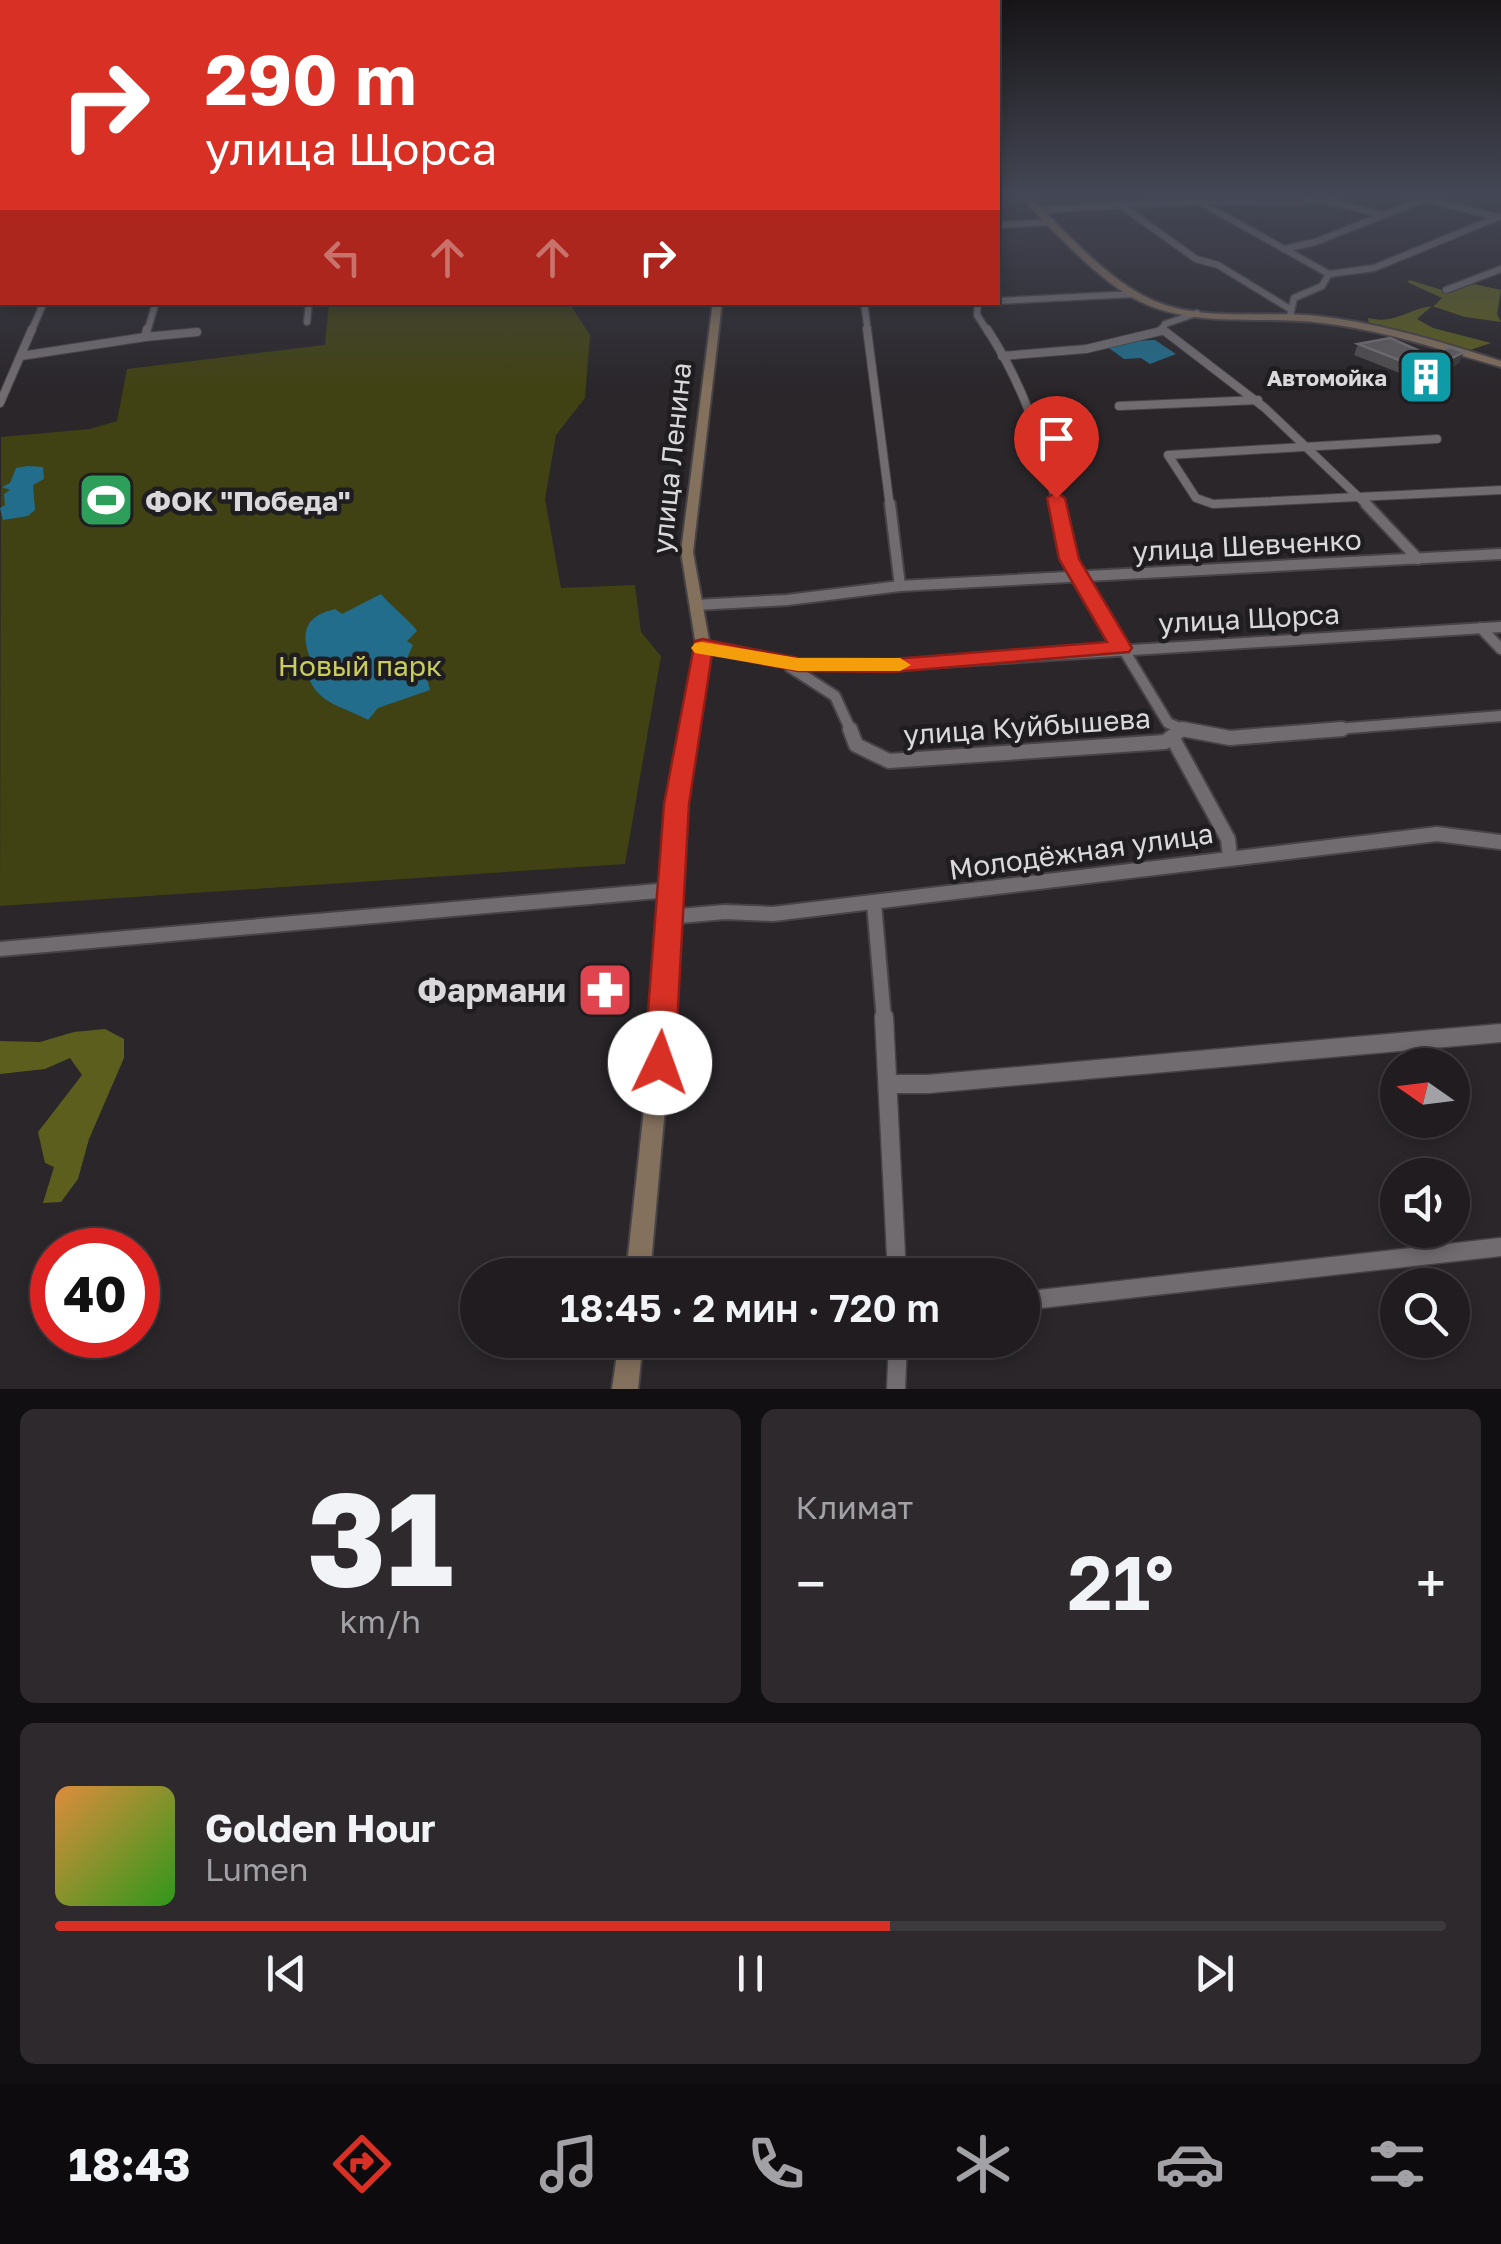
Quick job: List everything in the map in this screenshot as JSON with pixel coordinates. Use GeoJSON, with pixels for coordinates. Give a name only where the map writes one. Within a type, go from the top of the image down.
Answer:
{"type":"FeatureCollection","features":[{"type":"Feature","properties":{"kind":"street"},"geometry":{"type":"LineString","coordinates":[[1094,259],[1134,294],[1159,306],[1197,313],[1290,313],[1387,331],[1501,364]]}},
{"type":"Feature","properties":{"kind":"street"},"geometry":{"type":"LineString","coordinates":[[1196,259],[1218,264],[1290,313]]}},
{"type":"Feature","properties":{"kind":"street"},"geometry":{"type":"LineString","coordinates":[[1303,259],[1329,274],[1374,268],[1397,259]]}},
{"type":"Feature","properties":{"kind":"street"},"geometry":{"type":"LineString","coordinates":[[1446,290],[1501,269]]}},
{"type":"Feature","properties":{"kind":"street"},"geometry":{"type":"LineString","coordinates":[[1290,313],[1294,298],[1322,286],[1329,274]]}},
{"type":"Feature","properties":{"kind":"street"},"geometry":{"type":"LineString","coordinates":[[1000,302],[1134,294]]}},
{"type":"Feature","properties":{"kind":"street"},"geometry":{"type":"LineString","coordinates":[[0,404],[43,305]]}},
{"type":"Feature","properties":{"kind":"street"},"geometry":{"type":"LineString","coordinates":[[145,337],[155,305]]}},
{"type":"Feature","properties":{"kind":"street"},"geometry":{"type":"LineString","coordinates":[[307,322],[309,305]]}},
{"type":"Feature","properties":{"kind":"street","name":"улица Ленина"},"geometry":{"type":"LineString","coordinates":[[640,1258],[660,1063],[669,890],[686,732],[703,646],[687,552],[718,305]]}},
{"type":"Feature","properties":{"kind":"street"},"geometry":{"type":"LineString","coordinates":[[864,305],[900,586]]}},
{"type":"Feature","properties":{"kind":"street"},"geometry":{"type":"LineString","coordinates":[[986,305],[978,315],[1021,388],[1046,456],[1069,559],[1177,733],[1228,839],[1230,857]]}},
{"type":"Feature","properties":{"kind":"street"},"geometry":{"type":"LineString","coordinates":[[1002,356],[1086,349],[1160,331],[1165,324],[1197,313]]}},
{"type":"Feature","properties":{"kind":"street"},"geometry":{"type":"LineString","coordinates":[[1160,331],[1208,360],[1258,400],[1360,497],[1418,559]]}},
{"type":"Feature","properties":{"kind":"street"},"geometry":{"type":"LineString","coordinates":[[21,356],[196,332]]}},
{"type":"Feature","properties":{"kind":"street"},"geometry":{"type":"LineString","coordinates":[[0,375],[13,374]]}},
{"type":"Feature","properties":{"kind":"street"},"geometry":{"type":"LineString","coordinates":[[1119,406],[1258,400]]}},
{"type":"Feature","properties":{"kind":"street"},"geometry":{"type":"LineString","coordinates":[[1437,439],[1168,455],[1196,498],[1214,504],[1501,490]]}},
{"type":"Feature","properties":{"kind":"street","name":"улица Шевченко"},"geometry":{"type":"LineString","coordinates":[[696,605],[787,600],[900,586],[1501,554]]}},
{"type":"Feature","properties":{"kind":"street","name":"улица Щорса"},"geometry":{"type":"LineString","coordinates":[[703,646],[778,661],[893,665],[1501,627]]}},
{"type":"Feature","properties":{"kind":"street"},"geometry":{"type":"LineString","coordinates":[[1481,628],[1501,649]]}},
{"type":"Feature","properties":{"kind":"street","name":"улица Куйбышева"},"geometry":{"type":"LineString","coordinates":[[778,661],[830,686],[844,710],[856,745],[888,761],[1165,742],[1177,733],[1230,738],[1501,716]]}},
{"type":"Feature","properties":{"kind":"street","name":"Молодёжная улица"},"geometry":{"type":"LineString","coordinates":[[668,916],[774,914],[874,904],[1437,834],[1501,842]]}},
{"type":"Feature","properties":{"kind":"street"},"geometry":{"type":"LineString","coordinates":[[0,949],[669,890]]}},
{"type":"Feature","properties":{"kind":"street"},"geometry":{"type":"LineString","coordinates":[[874,904],[890,1084],[896,1258]]}},
{"type":"Feature","properties":{"kind":"street"},"geometry":{"type":"LineString","coordinates":[[890,1084],[928,1084],[1501,1034]]}},
{"type":"Feature","properties":{"kind":"street"},"geometry":{"type":"LineString","coordinates":[[1040,1299],[1501,1247]]}},
{"type":"Feature","properties":{"kind":"street"},"geometry":{"type":"LineString","coordinates":[[625,1389],[629,1358]]}},
{"type":"Feature","properties":{"kind":"street"},"geometry":{"type":"LineString","coordinates":[[896,1389],[897,1358]]}},
{"type":"Feature","properties":{"kind":"green space","name":"Новый парк"},"geometry":{"type":"Polygon","coordinates":[[[329,305],[570,305],[590,335],[585,398],[556,435],[545,499],[561,588],[635,585],[641,632],[661,656],[625,864],[0,906],[1,437],[90,429],[117,421],[127,369],[325,345],[329,305]]]}},
{"type":"Feature","properties":{"kind":"shaded area"},"geometry":{"type":"Polygon","coordinates":[[[1407,282],[1445,291],[1474,284],[1501,290],[1497,314],[1501,322],[1465,317],[1433,306],[1442,298],[1407,282]]]}},
{"type":"Feature","properties":{"kind":"shaded area"},"geometry":{"type":"Polygon","coordinates":[[[1432,306],[1417,319],[1433,328],[1491,343],[1467,351],[1369,325],[1368,318],[1394,318],[1432,306]]]}},
{"type":"Feature","properties":{"kind":"shaded area"},"geometry":{"type":"Polygon","coordinates":[[[105,1029],[124,1039],[124,1058],[89,1139],[78,1179],[61,1202],[43,1203],[54,1167],[45,1163],[38,1132],[82,1075],[70,1058],[45,1069],[0,1074],[0,1041],[40,1042],[74,1032],[105,1029]]]}},
{"type":"Feature","properties":{"kind":"water"},"geometry":{"type":"Polygon","coordinates":[[[1155,340],[1176,354],[1150,364],[1141,358],[1124,359],[1109,348],[1128,341],[1155,340]]]}},
{"type":"Feature","properties":{"kind":"water"},"geometry":{"type":"Polygon","coordinates":[[[43,467],[44,479],[33,485],[35,510],[28,516],[3,520],[0,508],[5,505],[4,494],[10,490],[2,487],[10,483],[16,468],[43,467]]]}},
{"type":"Feature","properties":{"kind":"water"},"geometry":{"type":"Polygon","coordinates":[[[381,594],[417,631],[407,641],[413,645],[400,674],[427,679],[430,690],[378,708],[368,720],[324,698],[311,684],[308,674],[319,659],[310,658],[306,632],[317,616],[335,609],[342,614],[381,594]]]}},
{"type":"Feature","properties":{"kind":"building"},"geometry":{"type":"Polygon","coordinates":[[[1390,338],[1431,356],[1449,347],[1464,352],[1442,363],[1448,365],[1429,372],[1358,344],[1390,338]]]}},
{"type":"Feature","properties":{"kind":"slow traffic"},"geometry":{"type":"LineString","coordinates":[[702,648],[798,664],[900,665]]}},
{"type":"Feature","properties":{"kind":"place","name":"Автомойка"},"geometry":{"type":"Point","coordinates":[1426,377]}},
{"type":"Feature","properties":{"kind":"place","name":"ФОК \"Победа\""},"geometry":{"type":"Point","coordinates":[106,500]}},
{"type":"Feature","properties":{"kind":"place","name":"Фармани"},"geometry":{"type":"Point","coordinates":[605,990]}},
{"type":"Feature","properties":{"kind":"route"},"geometry":{"type":"LineString","coordinates":[[660,1063],[676,804],[703,646],[798,664],[893,665],[1121,648],[1069,559],[1056,498]]}}]}
